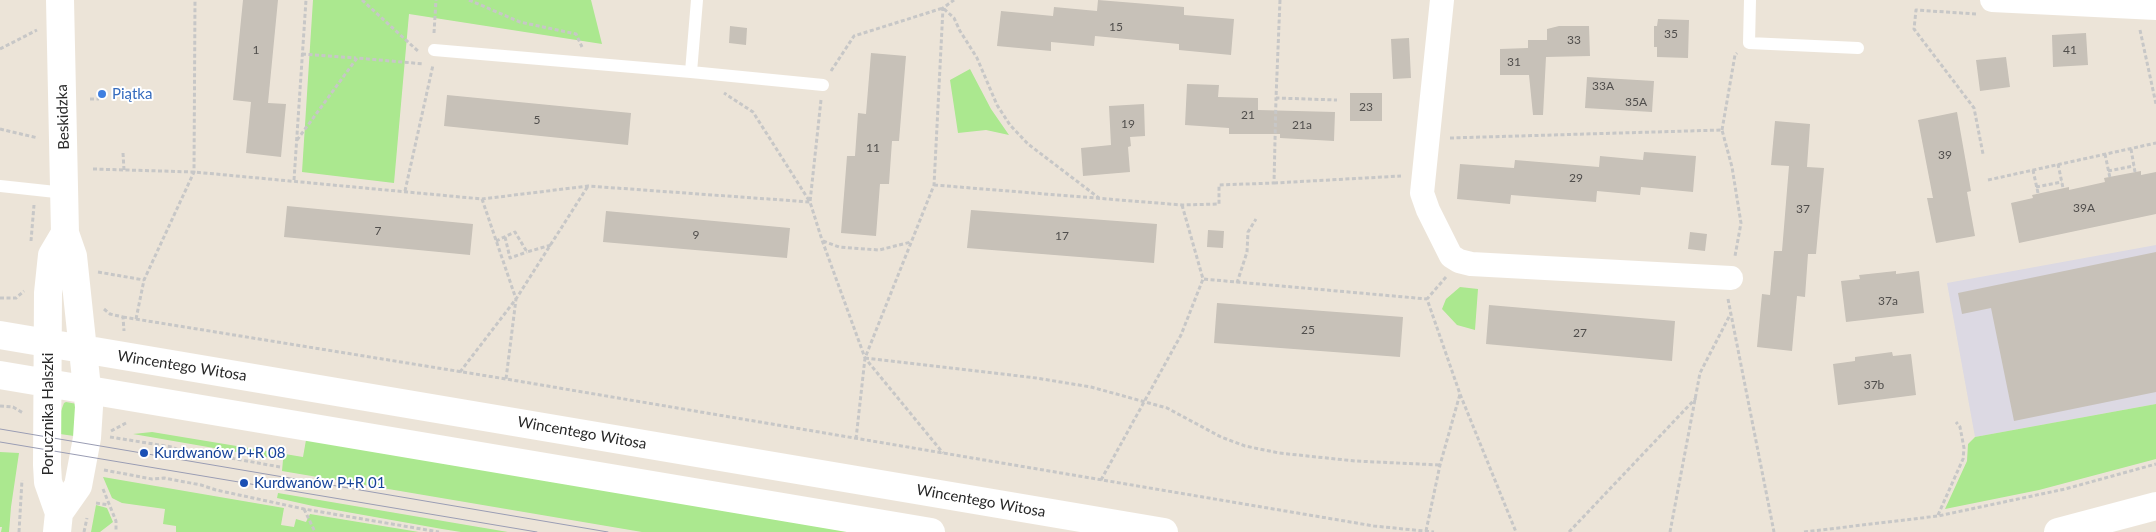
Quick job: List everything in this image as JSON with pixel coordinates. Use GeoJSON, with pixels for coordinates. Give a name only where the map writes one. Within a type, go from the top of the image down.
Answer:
{"type":"FeatureCollection","features":[{"type":"Feature","properties":{"kind":"main road","name":"Beskidzka"},"geometry":{"type":"LineString","coordinates":[[60,0],[65,233],[73,256],[82,350],[88,389]]}},
{"type":"Feature","properties":{"kind":"main road"},"geometry":{"type":"LineString","coordinates":[[48,344],[48,292],[52,255],[65,233]]}},
{"type":"Feature","properties":{"kind":"main road","name":"Wincentego Witosa"},"geometry":{"type":"LineString","coordinates":[[0,335],[1164,532]]}},
{"type":"Feature","properties":{"kind":"main road","name":"Porucznika Halszki"},"geometry":{"type":"LineString","coordinates":[[48,344],[47,473],[58,522]]}},
{"type":"Feature","properties":{"kind":"main road"},"geometry":{"type":"LineString","coordinates":[[0,375],[931,532]]}},
{"type":"Feature","properties":{"kind":"main road","name":"Porucznika Halszki"},"geometry":{"type":"LineString","coordinates":[[58,522],[78,486],[89,423],[88,389]]}},
{"type":"Feature","properties":{"kind":"main road"},"geometry":{"type":"LineString","coordinates":[[2058,532],[2156,506]]}},
{"type":"Feature","properties":{"kind":"street"},"geometry":{"type":"LineString","coordinates":[[1442,0],[1422,193],[1428,210],[1451,256],[1459,262],[1731,278]]}},
{"type":"Feature","properties":{"kind":"street"},"geometry":{"type":"LineString","coordinates":[[1989,7],[2156,8]]}},
{"type":"Feature","properties":{"kind":"lane"},"geometry":{"type":"LineString","coordinates":[[692,72],[697,0]]}},
{"type":"Feature","properties":{"kind":"lane"},"geometry":{"type":"LineString","coordinates":[[1750,0],[1749,43],[1858,48]]}},
{"type":"Feature","properties":{"kind":"lane"},"geometry":{"type":"LineString","coordinates":[[434,50],[823,85]]}},
{"type":"Feature","properties":{"kind":"lane"},"geometry":{"type":"LineString","coordinates":[[0,186],[65,193]]}},
{"type":"Feature","properties":{"kind":"path"},"geometry":{"type":"LineString","coordinates":[[136,319],[144,280],[194,172],[195,0]]}},
{"type":"Feature","properties":{"kind":"path"},"geometry":{"type":"LineString","coordinates":[[294,180],[306,0]]}},
{"type":"Feature","properties":{"kind":"path"},"geometry":{"type":"LineString","coordinates":[[362,0],[433,65]]}},
{"type":"Feature","properties":{"kind":"path"},"geometry":{"type":"LineString","coordinates":[[405,191],[433,65],[436,0]]}},
{"type":"Feature","properties":{"kind":"path"},"geometry":{"type":"LineString","coordinates":[[469,0],[520,22],[576,34],[590,63]]}},
{"type":"Feature","properties":{"kind":"path"},"geometry":{"type":"LineString","coordinates":[[810,202],[823,85],[854,36],[943,8],[954,0]]}},
{"type":"Feature","properties":{"kind":"path"},"geometry":{"type":"LineString","coordinates":[[1274,183],[1280,0]]}},
{"type":"Feature","properties":{"kind":"path"},"geometry":{"type":"LineString","coordinates":[[1983,154],[1974,108],[1914,28],[1916,10],[1989,7]]}},
{"type":"Feature","properties":{"kind":"path"},"geometry":{"type":"LineString","coordinates":[[856,439],[865,358],[934,186],[943,8]]}},
{"type":"Feature","properties":{"kind":"path"},"geometry":{"type":"LineString","coordinates":[[943,8],[954,18],[977,58],[997,105],[1010,125],[1028,144],[1099,198]]}},
{"type":"Feature","properties":{"kind":"path"},"geometry":{"type":"LineString","coordinates":[[2134,24],[2141,31],[2156,104]]}},
{"type":"Feature","properties":{"kind":"path"},"geometry":{"type":"LineString","coordinates":[[0,49],[42,28]]}},
{"type":"Feature","properties":{"kind":"path"},"geometry":{"type":"LineString","coordinates":[[1749,43],[1735,55],[1722,130],[1732,166],[1741,223],[1728,297],[1774,532]]}},
{"type":"Feature","properties":{"kind":"path"},"geometry":{"type":"LineString","coordinates":[[302,54],[433,65]]}},
{"type":"Feature","properties":{"kind":"path"},"geometry":{"type":"LineString","coordinates":[[297,140],[357,58]]}},
{"type":"Feature","properties":{"kind":"path"},"geometry":{"type":"LineString","coordinates":[[722,92],[752,112],[810,202],[865,358],[943,453]]}},
{"type":"Feature","properties":{"kind":"path"},"geometry":{"type":"LineString","coordinates":[[1276,98],[1337,100]]}},
{"type":"Feature","properties":{"kind":"path"},"geometry":{"type":"LineString","coordinates":[[90,99],[99,99]]}},
{"type":"Feature","properties":{"kind":"path"},"geometry":{"type":"LineString","coordinates":[[0,129],[41,139]]}},
{"type":"Feature","properties":{"kind":"path"},"geometry":{"type":"LineString","coordinates":[[1429,138],[1722,130]]}},
{"type":"Feature","properties":{"kind":"path"},"geometry":{"type":"LineString","coordinates":[[1988,180],[2156,143]]}},
{"type":"Feature","properties":{"kind":"path"},"geometry":{"type":"LineString","coordinates":[[2130,149],[2135,172]]}},
{"type":"Feature","properties":{"kind":"path"},"geometry":{"type":"LineString","coordinates":[[122,153],[124,170]]}},
{"type":"Feature","properties":{"kind":"path"},"geometry":{"type":"LineString","coordinates":[[2105,154],[2110,178]]}},
{"type":"Feature","properties":{"kind":"path"},"geometry":{"type":"LineString","coordinates":[[2058,164],[2063,188]]}},
{"type":"Feature","properties":{"kind":"path"},"geometry":{"type":"LineString","coordinates":[[2108,171],[2134,166]]}},
{"type":"Feature","properties":{"kind":"path"},"geometry":{"type":"LineString","coordinates":[[93,169],[194,172],[482,199],[588,186],[810,202]]}},
{"type":"Feature","properties":{"kind":"path"},"geometry":{"type":"LineString","coordinates":[[2033,170],[2038,193]]}},
{"type":"Feature","properties":{"kind":"path"},"geometry":{"type":"LineString","coordinates":[[934,186],[1182,205],[1219,204],[1219,185],[1407,175]]}},
{"type":"Feature","properties":{"kind":"path"},"geometry":{"type":"LineString","coordinates":[[2036,187],[2062,182]]}},
{"type":"Feature","properties":{"kind":"path"},"geometry":{"type":"LineString","coordinates":[[460,372],[516,299],[588,186]]}},
{"type":"Feature","properties":{"kind":"path"},"geometry":{"type":"LineString","coordinates":[[31,245],[34,190]]}},
{"type":"Feature","properties":{"kind":"path"},"geometry":{"type":"LineString","coordinates":[[482,199],[516,299],[506,379]]}},
{"type":"Feature","properties":{"kind":"path"},"geometry":{"type":"LineString","coordinates":[[1101,480],[1181,335],[1203,279],[1182,205]]}},
{"type":"Feature","properties":{"kind":"path"},"geometry":{"type":"LineString","coordinates":[[1237,283],[1247,252],[1248,232],[1256,219]]}},
{"type":"Feature","properties":{"kind":"path"},"geometry":{"type":"LineString","coordinates":[[496,241],[515,232],[527,252]]}},
{"type":"Feature","properties":{"kind":"path"},"geometry":{"type":"LineString","coordinates":[[505,237],[510,258],[551,245]]}},
{"type":"Feature","properties":{"kind":"path"},"geometry":{"type":"LineString","coordinates":[[822,240],[839,247],[879,250],[894,248],[912,241]]}},
{"type":"Feature","properties":{"kind":"path"},"geometry":{"type":"LineString","coordinates":[[1427,299],[1459,262]]}},
{"type":"Feature","properties":{"kind":"path"},"geometry":{"type":"LineString","coordinates":[[98,272],[144,280]]}},
{"type":"Feature","properties":{"kind":"path"},"geometry":{"type":"LineString","coordinates":[[1203,279],[1427,299]]}},
{"type":"Feature","properties":{"kind":"path"},"geometry":{"type":"LineString","coordinates":[[0,298],[16,298],[26,289]]}},
{"type":"Feature","properties":{"kind":"path"},"geometry":{"type":"LineString","coordinates":[[1427,299],[1460,394],[1516,532]]}},
{"type":"Feature","properties":{"kind":"path"},"geometry":{"type":"LineString","coordinates":[[98,304],[110,314],[123,317],[506,379],[1374,526],[1434,532]]}},
{"type":"Feature","properties":{"kind":"path"},"geometry":{"type":"LineString","coordinates":[[1670,532],[1697,398],[1700,373],[1731,313]]}},
{"type":"Feature","properties":{"kind":"path"},"geometry":{"type":"LineString","coordinates":[[123,317],[124,335]]}},
{"type":"Feature","properties":{"kind":"path"},"geometry":{"type":"LineString","coordinates":[[865,358],[1036,378],[1091,388],[1167,408],[1221,437],[1245,446],[1279,453],[1355,461],[1440,465]]}},
{"type":"Feature","properties":{"kind":"path"},"geometry":{"type":"LineString","coordinates":[[1426,531],[1440,465],[1460,394]]}},
{"type":"Feature","properties":{"kind":"path"},"geometry":{"type":"LineString","coordinates":[[1569,532],[1697,398]]}},
{"type":"Feature","properties":{"kind":"path"},"geometry":{"type":"LineString","coordinates":[[0,406],[18,409],[28,420]]}},
{"type":"Feature","properties":{"kind":"path"},"geometry":{"type":"LineString","coordinates":[[112,431],[129,422],[129,412]]}},
{"type":"Feature","properties":{"kind":"path"},"geometry":{"type":"LineString","coordinates":[[1938,516],[1963,459],[1964,448],[1960,427],[1956,422]]}},
{"type":"Feature","properties":{"kind":"path"},"geometry":{"type":"LineString","coordinates":[[107,437],[280,467]]}},
{"type":"Feature","properties":{"kind":"path"},"geometry":{"type":"LineString","coordinates":[[1804,532],[1938,516],[2065,489],[2156,464]]}},
{"type":"Feature","properties":{"kind":"path"},"geometry":{"type":"LineString","coordinates":[[96,471],[102,470],[152,479],[164,478],[304,509],[439,532]]}},
{"type":"Feature","properties":{"kind":"path"},"geometry":{"type":"LineString","coordinates":[[19,532],[23,478]]}},
{"type":"Feature","properties":{"kind":"path"},"geometry":{"type":"LineString","coordinates":[[100,480],[116,520],[116,532]]}},
{"type":"Feature","properties":{"kind":"path"},"geometry":{"type":"LineString","coordinates":[[90,501],[110,506]]}},
{"type":"Feature","properties":{"kind":"path"},"geometry":{"type":"LineString","coordinates":[[304,509],[316,532]]}},
{"type":"Feature","properties":{"kind":"shaded area"},"geometry":{"type":"Polygon","coordinates":[[[2156,245],[2156,404],[1975,437],[1947,283],[2156,245]]]}},
{"type":"Feature","properties":{"kind":"green space"},"geometry":{"type":"Polygon","coordinates":[[[313,0],[591,0],[602,44],[409,14],[394,183],[302,172],[313,0]]]}},
{"type":"Feature","properties":{"kind":"green space"},"geometry":{"type":"Polygon","coordinates":[[[970,69],[991,109],[1009,135],[986,130],[958,133],[950,80],[970,69]]]}},
{"type":"Feature","properties":{"kind":"green space"},"geometry":{"type":"Polygon","coordinates":[[[1460,287],[1478,289],[1475,330],[1457,325],[1442,309],[1446,299],[1460,287]]]}},
{"type":"Feature","properties":{"kind":"green space"},"geometry":{"type":"Polygon","coordinates":[[[66,402],[77,404],[74,436],[60,434],[61,411],[66,402]]]}},
{"type":"Feature","properties":{"kind":"green space"},"geometry":{"type":"Polygon","coordinates":[[[2156,404],[2156,459],[2039,490],[1945,509],[1967,461],[1968,444],[1975,437],[2156,404]]]}},
{"type":"Feature","properties":{"kind":"green space"},"geometry":{"type":"Polygon","coordinates":[[[152,432],[303,457],[306,440],[851,532],[642,532],[282,471],[283,460],[133,434],[152,432]]]}},
{"type":"Feature","properties":{"kind":"green space"},"geometry":{"type":"Polygon","coordinates":[[[0,452],[19,453],[9,532],[1,532],[2,527],[0,527],[0,452]]]}},
{"type":"Feature","properties":{"kind":"green space"},"geometry":{"type":"Polygon","coordinates":[[[103,477],[284,508],[281,525],[294,527],[296,519],[306,522],[310,514],[419,532],[176,532],[176,526],[163,524],[165,509],[122,503],[112,498],[103,477]]]}},
{"type":"Feature","properties":{"kind":"green space"},"geometry":{"type":"Polygon","coordinates":[[[278,493],[508,532],[461,532],[442,529],[313,506],[277,498],[278,493]]]}},
{"type":"Feature","properties":{"kind":"green space"},"geometry":{"type":"Polygon","coordinates":[[[96,505],[107,508],[113,522],[100,532],[91,532],[96,505]]]}},
{"type":"Feature","properties":{"kind":"building"},"geometry":{"type":"Polygon","coordinates":[[[243,0],[278,0],[268,103],[286,104],[281,157],[246,153],[251,102],[233,100],[243,0]]]}},
{"type":"Feature","properties":{"kind":"building"},"geometry":{"type":"Polygon","coordinates":[[[1098,0],[1184,7],[1184,15],[1234,19],[1231,55],[1179,50],[1179,44],[1095,36],[1094,46],[1051,42],[1051,51],[997,46],[1001,11],[1053,16],[1054,7],[1097,11],[1098,0]]]}},
{"type":"Feature","properties":{"kind":"building"},"geometry":{"type":"Polygon","coordinates":[[[1658,19],[1689,20],[1688,58],[1657,57],[1657,47],[1654,47],[1654,26],[1657,26],[1658,19]]]}},
{"type":"Feature","properties":{"kind":"building"},"geometry":{"type":"Polygon","coordinates":[[[730,26],[747,28],[746,45],[729,43],[730,26]]]}},
{"type":"Feature","properties":{"kind":"building"},"geometry":{"type":"Polygon","coordinates":[[[1559,26],[1589,26],[1590,56],[1546,57],[1543,115],[1533,115],[1529,75],[1500,75],[1500,49],[1528,48],[1528,40],[1547,40],[1547,29],[1559,26]]]}},
{"type":"Feature","properties":{"kind":"building"},"geometry":{"type":"Polygon","coordinates":[[[2086,33],[2088,65],[2053,67],[2052,35],[2086,33]]]}},
{"type":"Feature","properties":{"kind":"building"},"geometry":{"type":"Polygon","coordinates":[[[1409,38],[1411,78],[1393,79],[1391,39],[1409,38]]]}},
{"type":"Feature","properties":{"kind":"building"},"geometry":{"type":"Polygon","coordinates":[[[871,53],[906,56],[899,141],[892,141],[889,184],[880,184],[876,236],[841,233],[847,156],[855,156],[858,113],[866,114],[871,53]]]}},
{"type":"Feature","properties":{"kind":"building"},"geometry":{"type":"Polygon","coordinates":[[[2006,57],[2010,87],[1980,91],[1976,60],[2006,57]]]}},
{"type":"Feature","properties":{"kind":"building"},"geometry":{"type":"Polygon","coordinates":[[[1587,77],[1654,81],[1652,112],[1585,108],[1587,77]]]}},
{"type":"Feature","properties":{"kind":"building"},"geometry":{"type":"Polygon","coordinates":[[[1187,84],[1219,85],[1218,97],[1258,98],[1258,110],[1335,112],[1334,141],[1280,138],[1280,134],[1229,134],[1229,128],[1185,125],[1187,84]]]}},
{"type":"Feature","properties":{"kind":"building"},"geometry":{"type":"Polygon","coordinates":[[[1350,93],[1382,93],[1382,121],[1350,121],[1350,93]]]}},
{"type":"Feature","properties":{"kind":"building"},"geometry":{"type":"Polygon","coordinates":[[[447,95],[631,113],[628,145],[444,126],[447,95]]]}},
{"type":"Feature","properties":{"kind":"building"},"geometry":{"type":"Polygon","coordinates":[[[1144,104],[1145,136],[1130,137],[1131,146],[1128,147],[1130,172],[1083,176],[1081,148],[1111,145],[1109,106],[1144,104]]]}},
{"type":"Feature","properties":{"kind":"building"},"geometry":{"type":"Polygon","coordinates":[[[1957,112],[1971,191],[1967,192],[1975,236],[1936,243],[1927,198],[1933,198],[1918,120],[1957,112]]]}},
{"type":"Feature","properties":{"kind":"building"},"geometry":{"type":"Polygon","coordinates":[[[1775,121],[1810,124],[1807,167],[1824,168],[1816,254],[1808,254],[1805,297],[1797,296],[1792,351],[1757,347],[1762,294],[1770,295],[1774,251],[1782,251],[1789,166],[1771,165],[1775,121]]]}},
{"type":"Feature","properties":{"kind":"building"},"geometry":{"type":"Polygon","coordinates":[[[1644,152],[1696,156],[1693,192],[1641,187],[1640,195],[1597,191],[1596,202],[1511,195],[1510,204],[1457,199],[1460,164],[1514,168],[1515,160],[1599,167],[1600,156],[1643,160],[1644,152]]]}},
{"type":"Feature","properties":{"kind":"building"},"geometry":{"type":"Polygon","coordinates":[[[2141,171],[2141,175],[2156,172],[2156,214],[2019,243],[2011,203],[2033,198],[2032,195],[2069,187],[2069,190],[2105,182],[2104,178],[2141,171]]]}},
{"type":"Feature","properties":{"kind":"building"},"geometry":{"type":"Polygon","coordinates":[[[287,206],[473,224],[470,255],[284,237],[287,206]]]}},
{"type":"Feature","properties":{"kind":"building"},"geometry":{"type":"Polygon","coordinates":[[[971,210],[1157,224],[1154,263],[967,248],[971,210]]]}},
{"type":"Feature","properties":{"kind":"building"},"geometry":{"type":"Polygon","coordinates":[[[606,211],[790,228],[787,258],[603,242],[606,211]]]}},
{"type":"Feature","properties":{"kind":"building"},"geometry":{"type":"Polygon","coordinates":[[[1208,230],[1224,231],[1223,248],[1207,247],[1208,230]]]}},
{"type":"Feature","properties":{"kind":"building"},"geometry":{"type":"Polygon","coordinates":[[[1690,232],[1707,234],[1705,251],[1688,249],[1690,232]]]}},
{"type":"Feature","properties":{"kind":"building"},"geometry":{"type":"Polygon","coordinates":[[[2156,252],[2156,392],[2014,421],[1991,308],[1962,314],[1958,293],[2156,252]]]}},
{"type":"Feature","properties":{"kind":"building"},"geometry":{"type":"Polygon","coordinates":[[[1896,271],[1896,274],[1919,271],[1924,313],[1846,322],[1841,281],[1860,279],[1859,275],[1896,271]]]}},
{"type":"Feature","properties":{"kind":"building"},"geometry":{"type":"Polygon","coordinates":[[[1217,303],[1403,317],[1400,357],[1214,343],[1217,303]]]}},
{"type":"Feature","properties":{"kind":"building"},"geometry":{"type":"Polygon","coordinates":[[[1489,305],[1675,321],[1672,361],[1486,344],[1489,305]]]}},
{"type":"Feature","properties":{"kind":"building"},"geometry":{"type":"Polygon","coordinates":[[[1892,352],[1893,356],[1911,354],[1916,395],[1838,405],[1833,364],[1855,361],[1855,357],[1892,352]]]}},
{"type":"Feature","properties":{"kind":"tram line"},"geometry":{"type":"LineString","coordinates":[[0,429],[608,532]]}},
{"type":"Feature","properties":{"kind":"tram line"},"geometry":{"type":"LineString","coordinates":[[0,442],[537,532]]}},
{"type":"Feature","properties":{"kind":"place","name":"Piątka"},"geometry":{"type":"Point","coordinates":[102,94]}},
{"type":"Feature","properties":{"kind":"place","name":"Kurdwanów P+R 08"},"geometry":{"type":"Point","coordinates":[144,453]}},
{"type":"Feature","properties":{"kind":"place","name":"Kurdwanów P+R 01"},"geometry":{"type":"Point","coordinates":[244,483]}}]}
